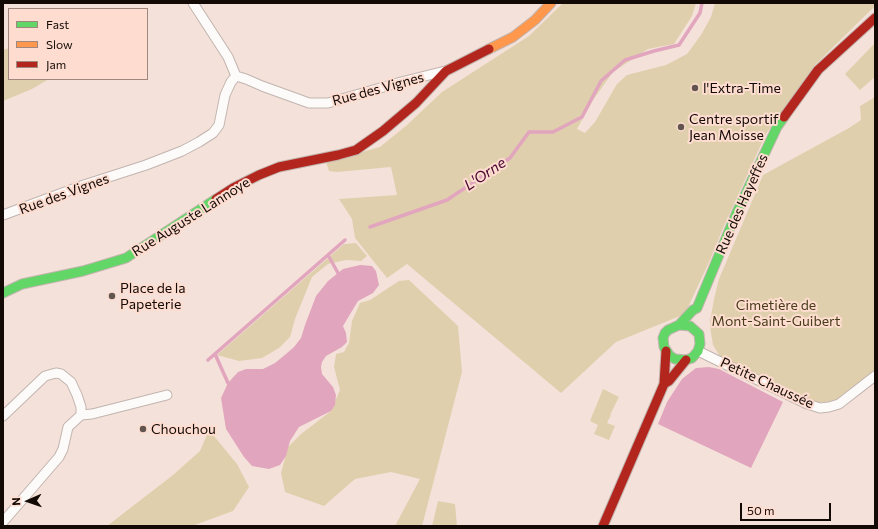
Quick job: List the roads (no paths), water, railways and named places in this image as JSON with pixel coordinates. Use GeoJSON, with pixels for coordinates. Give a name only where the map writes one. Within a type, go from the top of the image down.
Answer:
{"type":"FeatureCollection","features":[{"type":"Feature","properties":{"kind":"street"},"geometry":{"type":"LineString","coordinates":[[193,3],[228,57],[236,76]]}},
{"type":"Feature","properties":{"kind":"street","name":"Rue des Vignes"},"geometry":{"type":"LineString","coordinates":[[3,216],[84,184],[146,165],[182,151],[199,142],[213,133],[219,125],[225,95],[231,82],[236,76],[310,103],[328,103],[400,82],[446,71],[513,37],[535,20],[551,3]]}},
{"type":"Feature","properties":{"kind":"street","name":"Rue des Hayeffes"},"geometry":{"type":"LineString","coordinates":[[697,331],[697,308],[736,214],[777,127],[818,70],[875,18]]}},
{"type":"Feature","properties":{"kind":"street","name":"Rue Auguste Lannoye"},"geometry":{"type":"LineString","coordinates":[[3,293],[22,284],[83,271],[126,258],[234,188],[259,174],[279,167],[356,150],[383,131],[416,103],[446,71]]}},
{"type":"Feature","properties":{"kind":"street","name":"Rue des Hayeffes"},"geometry":{"type":"LineString","coordinates":[[679,325],[693,310],[697,308]]}},
{"type":"Feature","properties":{"kind":"street"},"geometry":{"type":"LineString","coordinates":[[664,384],[669,381],[686,360],[695,355],[700,344],[697,331],[690,326],[679,325],[665,333],[663,338],[664,347],[670,356],[675,359],[686,360]]}},
{"type":"Feature","properties":{"kind":"street"},"geometry":{"type":"LineString","coordinates":[[603,526],[664,384],[666,351]]}},
{"type":"Feature","properties":{"kind":"street","name":"Petite Chaussée"},"geometry":{"type":"LineString","coordinates":[[698,351],[807,404],[820,408],[839,404],[875,376]]}},
{"type":"Feature","properties":{"kind":"street"},"geometry":{"type":"LineString","coordinates":[[3,416],[45,376],[56,373],[65,377],[73,385],[81,407],[81,415]]}},
{"type":"Feature","properties":{"kind":"street"},"geometry":{"type":"LineString","coordinates":[[3,522],[60,457],[64,449],[68,427],[81,415],[92,414],[167,395]]}},
{"type":"Feature","properties":{"kind":"waterway","name":"L'Orne"},"geometry":{"type":"LineString","coordinates":[[370,227],[447,200],[510,158],[529,132],[553,132],[582,117],[601,81],[625,60],[679,45],[700,13],[702,3]]}},
{"type":"Feature","properties":{"kind":"waterway","name":"L'Orne"},"geometry":{"type":"LineString","coordinates":[[208,360],[345,240]]}},
{"type":"Feature","properties":{"kind":"waterway"},"geometry":{"type":"LineString","coordinates":[[328,255],[338,273]]}},
{"type":"Feature","properties":{"kind":"waterway"},"geometry":{"type":"LineString","coordinates":[[215,354],[228,383]]}},
{"type":"Feature","properties":{"kind":"place","name":"l'Extra-Time"},"geometry":{"type":"Point","coordinates":[695,88]}},
{"type":"Feature","properties":{"kind":"place","name":"Centre sportif Jean Moisse"},"geometry":{"type":"Point","coordinates":[681,127]}},
{"type":"Feature","properties":{"kind":"place","name":"Place de la Papeterie"},"geometry":{"type":"Point","coordinates":[112,296]}},
{"type":"Feature","properties":{"kind":"place","name":"Chouchou"},"geometry":{"type":"Point","coordinates":[143,429]}},
{"type":"Feature","properties":{"kind":"park label","name":"Cimetière de Mont-Saint-Guibert"},"geometry":{"type":"Point","coordinates":[776,314]}}]}
